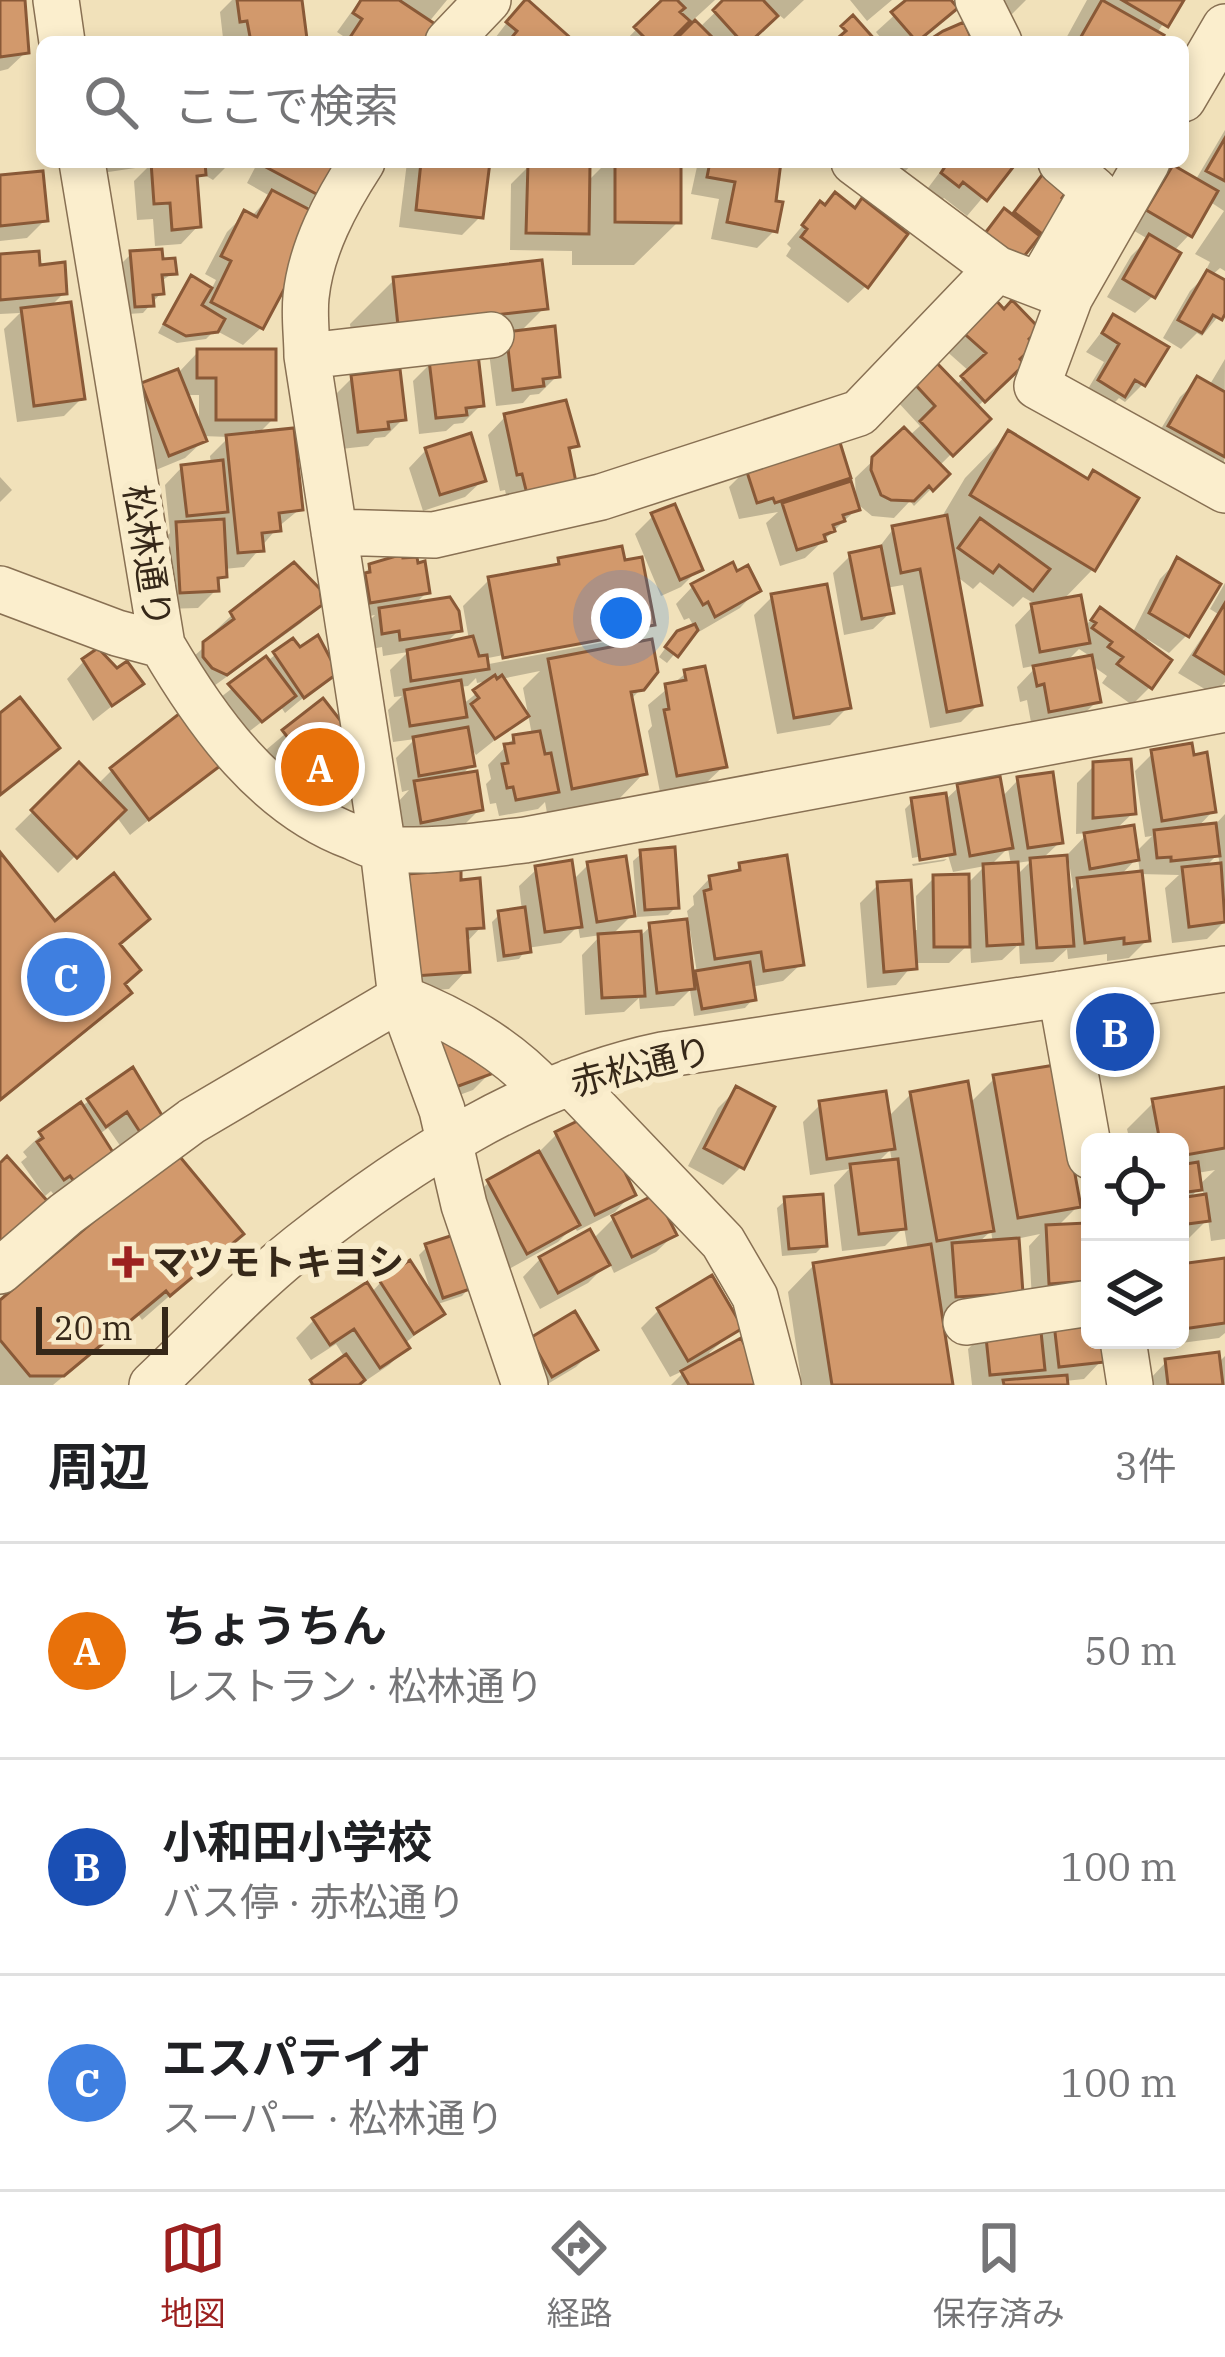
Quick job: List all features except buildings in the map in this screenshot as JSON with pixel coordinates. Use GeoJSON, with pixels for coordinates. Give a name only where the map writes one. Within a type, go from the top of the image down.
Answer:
{"type":"FeatureCollection","features":[{"type":"Feature","properties":{"kind":"street"},"geometry":{"type":"LineString","coordinates":[[56,0],[61,36]]}},
{"type":"Feature","properties":{"kind":"street"},"geometry":{"type":"LineString","coordinates":[[454,36],[488,0]]}},
{"type":"Feature","properties":{"kind":"street"},"geometry":{"type":"LineString","coordinates":[[978,0],[996,36]]}},
{"type":"Feature","properties":{"kind":"street"},"geometry":{"type":"LineString","coordinates":[[1189,91],[1219,52]]}},
{"type":"Feature","properties":{"kind":"street","name":"松林通り"},"geometry":{"type":"LineString","coordinates":[[83,168],[162,645],[228,742],[271,787],[327,828],[383,849]]}},
{"type":"Feature","properties":{"kind":"street"},"geometry":{"type":"LineString","coordinates":[[358,168],[339,197],[318,247],[306,296],[307,356],[383,849],[401,998],[525,1385]]}},
{"type":"Feature","properties":{"kind":"street"},"geometry":{"type":"LineString","coordinates":[[862,168],[997,268],[1054,291]]}},
{"type":"Feature","properties":{"kind":"street"},"geometry":{"type":"LineString","coordinates":[[1067,168],[1094,190],[1054,291],[1037,386],[1225,490]]}},
{"type":"Feature","properties":{"kind":"street"},"geometry":{"type":"LineString","coordinates":[[1054,291],[1143,168]]}},
{"type":"Feature","properties":{"kind":"street"},"geometry":{"type":"LineString","coordinates":[[334,532],[434,535],[476,526],[601,497],[859,413],[997,268]]}},
{"type":"Feature","properties":{"kind":"street"},"geometry":{"type":"LineString","coordinates":[[307,356],[491,335]]}},
{"type":"Feature","properties":{"kind":"street"},"geometry":{"type":"LineString","coordinates":[[0,589],[162,645]]}},
{"type":"Feature","properties":{"kind":"street"},"geometry":{"type":"LineString","coordinates":[[383,849],[526,840],[1225,709]]}},
{"type":"Feature","properties":{"kind":"street","name":"赤松通り"},"geometry":{"type":"LineString","coordinates":[[152,1385],[298,1248],[450,1140],[557,1086],[613,1065],[662,1055],[1225,969]]}},
{"type":"Feature","properties":{"kind":"street"},"geometry":{"type":"LineString","coordinates":[[1061,994],[1086,1133]]}},
{"type":"Feature","properties":{"kind":"street"},"geometry":{"type":"LineString","coordinates":[[401,998],[440,1014],[557,1086],[723,1242],[755,1297],[778,1385]]}},
{"type":"Feature","properties":{"kind":"street"},"geometry":{"type":"LineString","coordinates":[[0,1271],[66,1214],[192,1121],[401,998]]}},
{"type":"Feature","properties":{"kind":"street"},"geometry":{"type":"LineString","coordinates":[[966,1322],[1081,1304]]}},
{"type":"Feature","properties":{"kind":"street"},"geometry":{"type":"LineString","coordinates":[[1124,1349],[1130,1385]]}},
{"type":"Feature","properties":{"kind":"place","name":"ちょうちん"},"geometry":{"type":"Point","coordinates":[320,767]}},
{"type":"Feature","properties":{"kind":"place","name":"エスパテイオ"},"geometry":{"type":"Point","coordinates":[66,977]}},
{"type":"Feature","properties":{"kind":"place","name":"小和田小学校"},"geometry":{"type":"Point","coordinates":[1115,1032]}},
{"type":"Feature","properties":{"kind":"place","name":"マツモトキヨシ"},"geometry":{"type":"Point","coordinates":[128,1262]}}]}
